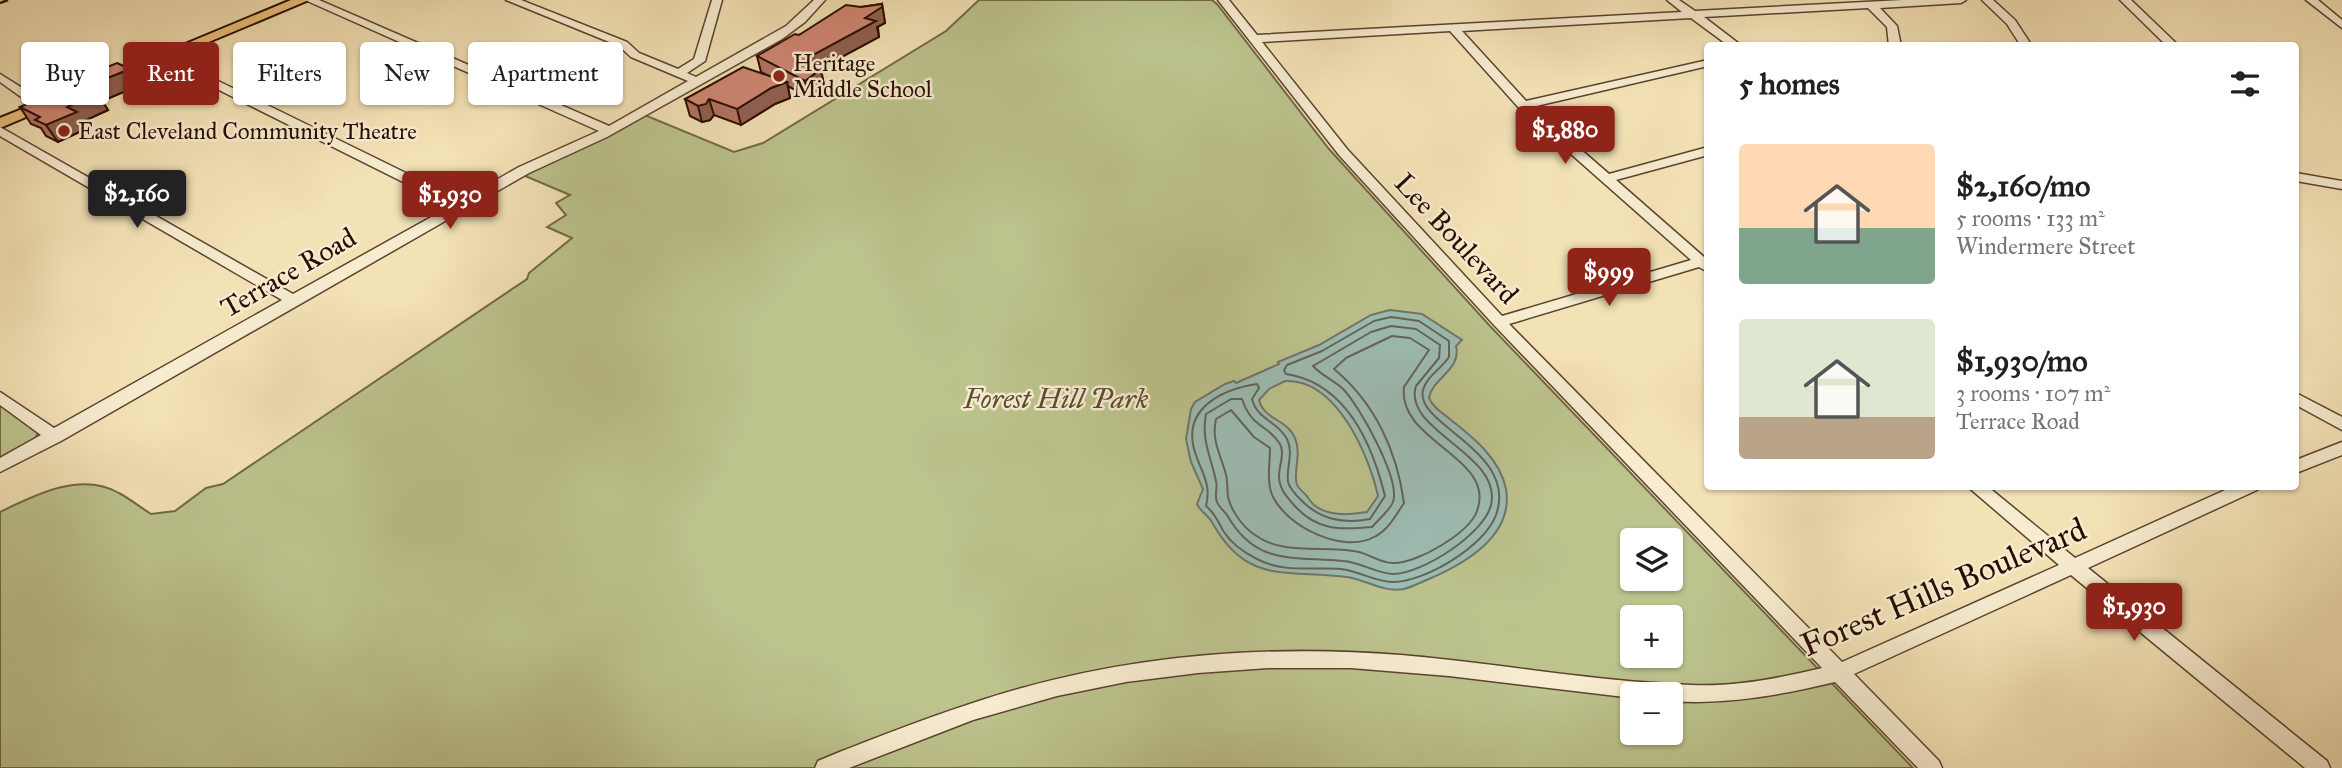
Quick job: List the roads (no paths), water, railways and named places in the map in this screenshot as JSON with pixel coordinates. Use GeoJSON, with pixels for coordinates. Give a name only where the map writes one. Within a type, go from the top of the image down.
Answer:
{"type":"FeatureCollection","features":[{"type":"Feature","properties":{"kind":"main road"},"geometry":{"type":"LineString","coordinates":[[198,42],[302,0]]}},
{"type":"Feature","properties":{"kind":"main road"},"geometry":{"type":"LineString","coordinates":[[0,124],[44,105]]}},
{"type":"Feature","properties":{"kind":"street"},"geometry":{"type":"LineString","coordinates":[[310,0],[609,131]]}},
{"type":"Feature","properties":{"kind":"street"},"geometry":{"type":"LineString","coordinates":[[679,73],[699,61],[717,0]]}},
{"type":"Feature","properties":{"kind":"street","name":"Terrace Road"},"geometry":{"type":"LineString","coordinates":[[0,466],[460,205],[524,170],[573,152],[721,68],[799,21],[820,0]]}},
{"type":"Feature","properties":{"kind":"street","name":"Lee Boulevard"},"geometry":{"type":"LineString","coordinates":[[1223,0],[1343,152],[1499,322],[1931,768]]}},
{"type":"Feature","properties":{"kind":"street"},"geometry":{"type":"LineString","coordinates":[[1672,0],[1731,42]]}},
{"type":"Feature","properties":{"kind":"street"},"geometry":{"type":"LineString","coordinates":[[1254,39],[1961,0]]}},
{"type":"Feature","properties":{"kind":"street"},"geometry":{"type":"LineString","coordinates":[[1987,0],[2011,22],[2024,42]]}},
{"type":"Feature","properties":{"kind":"street"},"geometry":{"type":"LineString","coordinates":[[2126,0],[2170,42]]}},
{"type":"Feature","properties":{"kind":"street"},"geometry":{"type":"LineString","coordinates":[[2311,0],[2342,25]]}},
{"type":"Feature","properties":{"kind":"street"},"geometry":{"type":"LineString","coordinates":[[520,1],[623,44],[635,55],[697,81]]}},
{"type":"Feature","properties":{"kind":"street"},"geometry":{"type":"LineString","coordinates":[[1871,5],[1892,26],[1894,42]]}},
{"type":"Feature","properties":{"kind":"street"},"geometry":{"type":"LineString","coordinates":[[1454,29],[1523,105],[1704,262]]}},
{"type":"Feature","properties":{"kind":"street"},"geometry":{"type":"LineString","coordinates":[[699,61],[721,68]]}},
{"type":"Feature","properties":{"kind":"street"},"geometry":{"type":"LineString","coordinates":[[1523,105],[1704,64]]}},
{"type":"Feature","properties":{"kind":"street"},"geometry":{"type":"LineString","coordinates":[[0,77],[21,88]]}},
{"type":"Feature","properties":{"kind":"street"},"geometry":{"type":"LineString","coordinates":[[219,86],[460,205]]}},
{"type":"Feature","properties":{"kind":"street"},"geometry":{"type":"LineString","coordinates":[[0,131],[292,300]]}},
{"type":"Feature","properties":{"kind":"street"},"geometry":{"type":"LineString","coordinates":[[1605,179],[1704,152]]}},
{"type":"Feature","properties":{"kind":"street"},"geometry":{"type":"LineString","coordinates":[[2299,178],[2342,185]]}},
{"type":"Feature","properties":{"kind":"street"},"geometry":{"type":"LineString","coordinates":[[1499,322],[1704,265]]}},
{"type":"Feature","properties":{"kind":"street"},"geometry":{"type":"LineString","coordinates":[[0,397],[55,437]]}},
{"type":"Feature","properties":{"kind":"street"},"geometry":{"type":"LineString","coordinates":[[2299,400],[2342,424]]}},
{"type":"Feature","properties":{"kind":"street"},"geometry":{"type":"LineString","coordinates":[[2299,466],[2342,448]]}},
{"type":"Feature","properties":{"kind":"street"},"geometry":{"type":"LineString","coordinates":[[1980,490],[2320,768]]}},
{"type":"Feature","properties":{"kind":"street","name":"Forest Hills Boulevard"},"geometry":{"type":"LineString","coordinates":[[825,768],[923,728],[1026,695],[1142,672],[1219,664],[1303,659],[1367,661],[1692,694],[1733,694],[1776,688],[1837,673],[2242,490]]}},
{"type":"Feature","properties":{"kind":"water"},"geometry":{"type":"Polygon","coordinates":[[[1390,310],[1422,314],[1462,340],[1456,346],[1455,361],[1435,385],[1429,398],[1436,408],[1477,442],[1498,468],[1506,489],[1506,506],[1502,521],[1484,546],[1471,556],[1443,573],[1404,589],[1382,588],[1347,577],[1271,571],[1255,566],[1226,544],[1197,504],[1203,489],[1191,462],[1186,439],[1191,409],[1195,402],[1225,384],[1234,381],[1236,383],[1279,364],[1278,362],[1319,345],[1371,315],[1390,310]],[[1285,381],[1269,389],[1259,400],[1266,412],[1287,427],[1295,438],[1298,449],[1297,485],[1313,504],[1326,512],[1367,512],[1378,496],[1358,441],[1334,405],[1320,392],[1303,383],[1285,381]]]}},
{"type":"Feature","properties":{"kind":"railway"},"geometry":{"type":"LineString","coordinates":[[0,3],[8,0]]}},
{"type":"Feature","properties":{"kind":"place","name":"Heritage Middle School"},"geometry":{"type":"Point","coordinates":[779,76]}},
{"type":"Feature","properties":{"kind":"place","name":"East Cleveland Community Theatre"},"geometry":{"type":"Point","coordinates":[64,131]}},
{"type":"Feature","properties":{"kind":"park label","name":"Forest Hill Park"},"geometry":{"type":"Point","coordinates":[1056,398]}}]}
